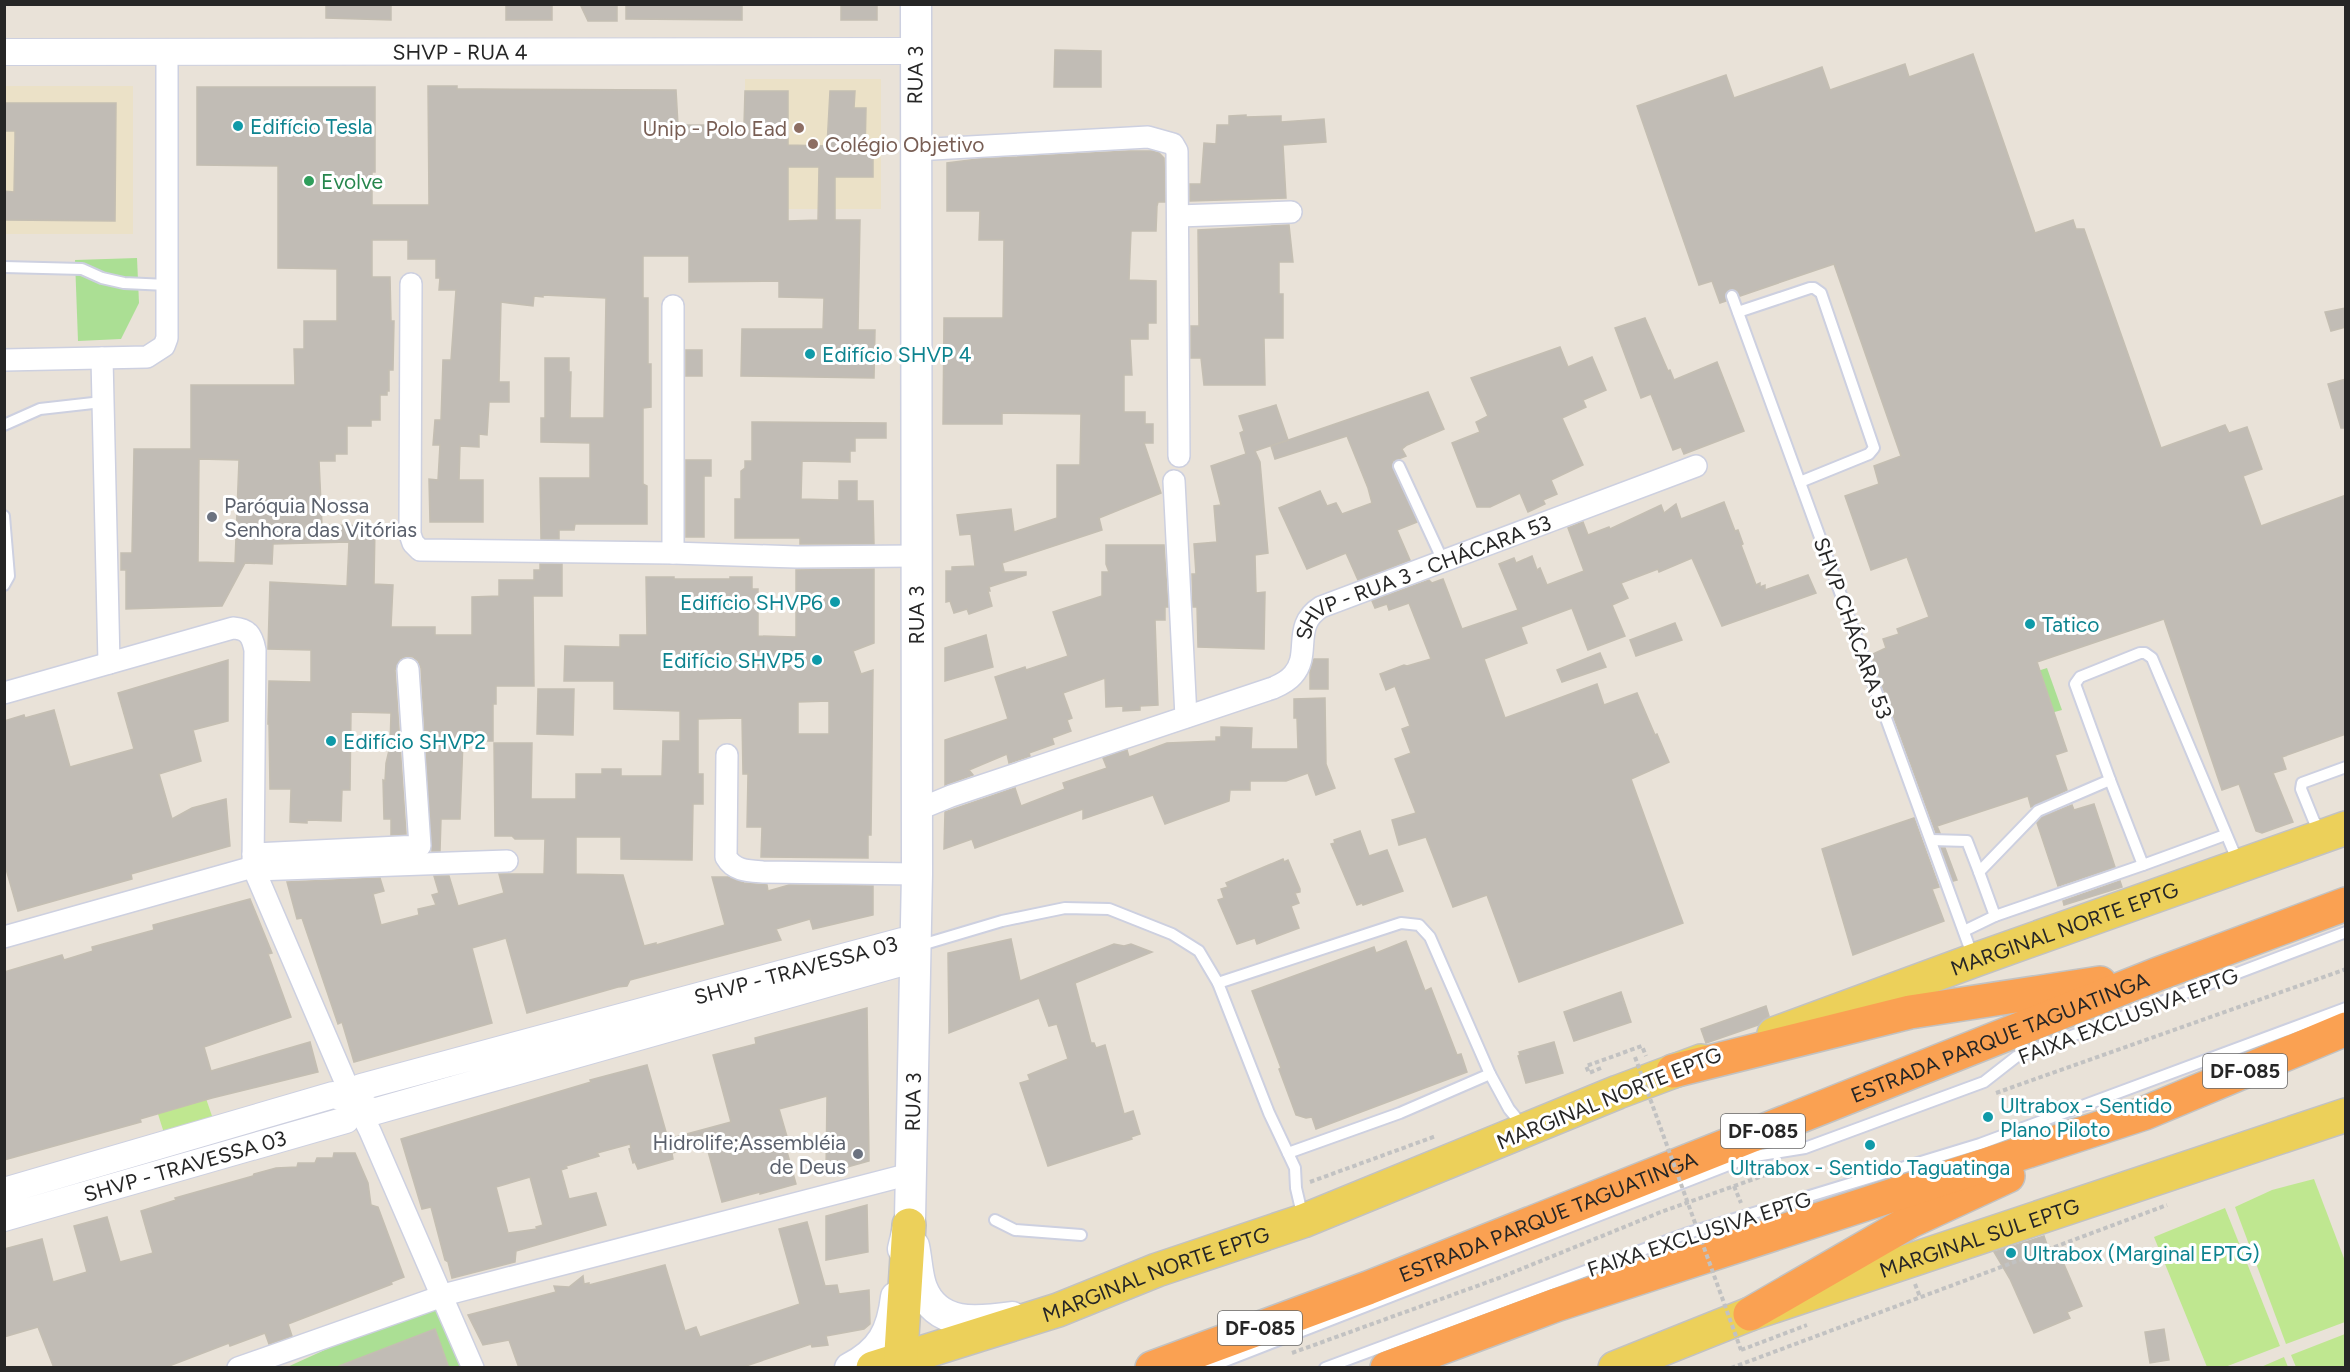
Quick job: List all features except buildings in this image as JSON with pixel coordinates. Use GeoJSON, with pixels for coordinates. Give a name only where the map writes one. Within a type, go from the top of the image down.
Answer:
{"type":"FeatureCollection","features":[{"type":"Feature","properties":{"kind":"highway","name":"ESTRADA PARQUE TAGUATINGA"},"geometry":{"type":"LineString","coordinates":[[1152,1368],[1368,1288],[2158,974],[2346,904]]}},
{"type":"Feature","properties":{"kind":"highway"},"geometry":{"type":"LineString","coordinates":[[1660,1066],[1910,1012],[2158,974]]}},
{"type":"Feature","properties":{"kind":"highway","name":"DF-085"},"geometry":{"type":"LineString","coordinates":[[1387,1368],[1556,1305],[2145,1113],[2346,1029]]}},
{"type":"Feature","properties":{"kind":"highway"},"geometry":{"type":"LineString","coordinates":[[1750,1314],[1911,1221],[2145,1113]]}},
{"type":"Feature","properties":{"kind":"main road","name":"RUA 3"},"geometry":{"type":"LineString","coordinates":[[909,1225],[917,874],[916,4]]}},
{"type":"Feature","properties":{"kind":"main road","name":"MARGINAL NORTE EPTG"},"geometry":{"type":"LineString","coordinates":[[891,1365],[1058,1310],[1157,1270],[1303,1221],[1618,1092],[1660,1066],[1969,945],[2240,865],[2336,831]]}},
{"type":"Feature","properties":{"kind":"main road","name":"MARGINAL SUL EPTG"},"geometry":{"type":"LineString","coordinates":[[1615,1368],[1750,1314],[2346,1115]]}},
{"type":"Feature","properties":{"kind":"main road"},"geometry":{"type":"LineString","coordinates":[[909,1225],[922,1288],[933,1307],[947,1317],[967,1320],[1003,1318],[1058,1310]]}},
{"type":"Feature","properties":{"kind":"main road"},"geometry":{"type":"LineString","coordinates":[[891,1365],[909,1225]]}},
{"type":"Feature","properties":{"kind":"main road"},"geometry":{"type":"LineString","coordinates":[[850,1368],[878,1349],[886,1334],[895,1310],[902,1253],[909,1225]]}},
{"type":"Feature","properties":{"kind":"street"},"geometry":{"type":"LineString","coordinates":[[4,360],[147,357],[164,346],[167,338],[167,51]]}},
{"type":"Feature","properties":{"kind":"street","name":"SHVP - RUA 4"},"geometry":{"type":"LineString","coordinates":[[4,52],[915,51]]}},
{"type":"Feature","properties":{"kind":"street"},"geometry":{"type":"LineString","coordinates":[[915,150],[1148,137],[1163,139],[1173,144],[1177,151],[1179,456]]}},
{"type":"Feature","properties":{"kind":"street"},"geometry":{"type":"LineString","coordinates":[[1178,216],[1291,212]]}},
{"type":"Feature","properties":{"kind":"street"},"geometry":{"type":"LineString","coordinates":[[411,284],[410,534],[413,543],[420,550],[797,557],[916,556]]}},
{"type":"Feature","properties":{"kind":"street"},"geometry":{"type":"LineString","coordinates":[[673,306],[673,553]]}},
{"type":"Feature","properties":{"kind":"street"},"geometry":{"type":"LineString","coordinates":[[102,358],[109,663]]}},
{"type":"Feature","properties":{"kind":"street","name":"SHVP - RUA 3 - CHÁCARA 53"},"geometry":{"type":"LineString","coordinates":[[917,810],[951,796],[1273,688],[1294,675],[1299,663],[1303,629],[1312,613],[1321,608],[1696,466]]}},
{"type":"Feature","properties":{"kind":"street"},"geometry":{"type":"LineString","coordinates":[[1174,481],[1186,717]]}},
{"type":"Feature","properties":{"kind":"street"},"geometry":{"type":"LineString","coordinates":[[4,693],[232,628],[243,629],[250,634],[255,650],[254,864],[345,1081],[444,1295],[474,1368]]}},
{"type":"Feature","properties":{"kind":"street"},"geometry":{"type":"LineString","coordinates":[[4,937],[254,864],[420,846],[408,669]]}},
{"type":"Feature","properties":{"kind":"street"},"geometry":{"type":"LineString","coordinates":[[727,755],[726,857],[735,867],[763,872],[917,874]]}},
{"type":"Feature","properties":{"kind":"street"},"geometry":{"type":"LineString","coordinates":[[254,864],[507,861]]}},
{"type":"Feature","properties":{"kind":"street","name":"SHVP - TRAVESSA 03"},"geometry":{"type":"LineString","coordinates":[[4,1218],[346,1120],[361,1087],[902,941],[916,947]]}},
{"type":"Feature","properties":{"kind":"street","name":"SHVP - TRAVESSA 03"},"geometry":{"type":"LineString","coordinates":[[4,1191],[333,1095],[356,1101]]}},
{"type":"Feature","properties":{"kind":"street"},"geometry":{"type":"LineString","coordinates":[[238,1368],[444,1295],[910,1174]]}},
{"type":"Feature","properties":{"kind":"lane"},"geometry":{"type":"LineString","coordinates":[[4,267],[82,269],[102,278],[124,283],[167,285]]}},
{"type":"Feature","properties":{"kind":"lane"},"geometry":{"type":"LineString","coordinates":[[1738,312],[1810,288],[1819,290],[1821,293],[1874,448],[1869,454],[1800,482]]}},
{"type":"Feature","properties":{"kind":"lane","name":"SHVP CHÁCARA 53"},"geometry":{"type":"LineString","coordinates":[[1732,296],[1969,945]]}},
{"type":"Feature","properties":{"kind":"lane"},"geometry":{"type":"LineString","coordinates":[[4,424],[40,409],[102,402]]}},
{"type":"Feature","properties":{"kind":"lane"},"geometry":{"type":"LineString","coordinates":[[1399,466],[1443,561]]}},
{"type":"Feature","properties":{"kind":"lane"},"geometry":{"type":"LineString","coordinates":[[4,516],[9,576],[4,585]]}},
{"type":"Feature","properties":{"kind":"lane"},"geometry":{"type":"LineString","coordinates":[[2143,865],[2075,684],[2080,678],[2145,653],[2152,658],[2225,835],[2240,865]]}},
{"type":"Feature","properties":{"kind":"lane"},"geometry":{"type":"LineString","coordinates":[[2336,831],[2314,820],[2301,789],[2302,783],[2346,767]]}},
{"type":"Feature","properties":{"kind":"lane"},"geometry":{"type":"LineString","coordinates":[[1979,872],[2038,811],[2110,780]]}},
{"type":"Feature","properties":{"kind":"lane"},"geometry":{"type":"LineString","coordinates":[[1969,945],[1995,916],[2225,835]]}},
{"type":"Feature","properties":{"kind":"lane"},"geometry":{"type":"LineString","coordinates":[[1931,840],[1967,841],[1995,916]]}},
{"type":"Feature","properties":{"kind":"lane"},"geometry":{"type":"LineString","coordinates":[[916,947],[1002,921],[1065,908],[1109,909],[1172,934],[1199,951],[1218,983],[1269,1113],[1295,1167],[1296,1188],[1303,1221]]}},
{"type":"Feature","properties":{"kind":"lane"},"geometry":{"type":"LineString","coordinates":[[1218,983],[1401,923],[1419,926],[1430,937],[1490,1074],[1509,1109],[1527,1130]]}},
{"type":"Feature","properties":{"kind":"lane","name":"FAIXA EXCLUSIVA EPTG"},"geometry":{"type":"LineString","coordinates":[[1207,1368],[1749,1157],[1806,1148],[1984,1082],[2016,1057],[2346,932]]}},
{"type":"Feature","properties":{"kind":"lane","name":"FAIXA EXCLUSIVA EPTG"},"geometry":{"type":"LineString","coordinates":[[1325,1368],[1685,1234],[1980,1144],[2346,1008]]}},
{"type":"Feature","properties":{"kind":"lane"},"geometry":{"type":"LineString","coordinates":[[1288,1153],[1400,1113],[1490,1074]]}},
{"type":"Feature","properties":{"kind":"lane"},"geometry":{"type":"LineString","coordinates":[[995,1220],[1016,1230],[1081,1235]]}},
{"type":"Feature","properties":{"kind":"path"},"geometry":{"type":"LineString","coordinates":[[1607,1066],[1589,1073],[1586,1066],[1642,1046],[1660,1066]]}},
{"type":"Feature","properties":{"kind":"path"},"geometry":{"type":"LineString","coordinates":[[1626,1060],[1635,1057],[1741,1350]]}},
{"type":"Feature","properties":{"kind":"path"},"geometry":{"type":"LineString","coordinates":[[1731,1368],[2174,1202]]}},
{"type":"Feature","properties":{"kind":"shaded area","name":"Colégio Objetivo"},"geometry":{"type":"Polygon","coordinates":[[[745,79],[881,79],[881,209],[745,209],[745,79]]]}},
{"type":"Feature","properties":{"kind":"shaded area"},"geometry":{"type":"Polygon","coordinates":[[[5,86],[133,86],[133,234],[5,234],[5,86]]]}},
{"type":"Feature","properties":{"kind":"green space"},"geometry":{"type":"Polygon","coordinates":[[[137,258],[139,303],[121,339],[78,341],[75,260],[137,258]]]}},
{"type":"Feature","properties":{"kind":"green space"},"geometry":{"type":"Polygon","coordinates":[[[2047,668],[2062,710],[2047,714],[2016,678],[2047,668]]]}},
{"type":"Feature","properties":{"kind":"green space"},"geometry":{"type":"Polygon","coordinates":[[[180,1022],[213,1119],[164,1133],[133,1035],[180,1022]]]}},
{"type":"Feature","properties":{"kind":"green space"},"geometry":{"type":"Polygon","coordinates":[[[2314,1179],[2345,1261],[2345,1322],[2286,1344],[2235,1207],[2272,1190],[2314,1179]]]}},
{"type":"Feature","properties":{"kind":"green space"},"geometry":{"type":"Polygon","coordinates":[[[2225,1208],[2280,1346],[2225,1367],[2207,1367],[2154,1237],[2225,1208]]]}},
{"type":"Feature","properties":{"kind":"green space"},"geometry":{"type":"Polygon","coordinates":[[[435,1300],[460,1367],[285,1368],[435,1300]]]}},
{"type":"Feature","properties":{"kind":"green space"},"geometry":{"type":"Polygon","coordinates":[[[2345,1334],[2345,1367],[2296,1367],[2291,1355],[2345,1334]]]}},
{"type":"Feature","properties":{"kind":"green space"},"geometry":{"type":"Polygon","coordinates":[[[2284,1357],[2288,1367],[2261,1367],[2284,1357]]]}},
{"type":"Feature","properties":{"kind":"place","name":"Edifício Tesla"},"geometry":{"type":"Point","coordinates":[238,126]}},
{"type":"Feature","properties":{"kind":"place","name":"Unip - Polo Ead"},"geometry":{"type":"Point","coordinates":[799,128]}},
{"type":"Feature","properties":{"kind":"place","name":"Colégio Objetivo"},"geometry":{"type":"Point","coordinates":[813,144]}},
{"type":"Feature","properties":{"kind":"place","name":"Evolve"},"geometry":{"type":"Point","coordinates":[309,181]}},
{"type":"Feature","properties":{"kind":"place","name":"Edifício SHVP 4"},"geometry":{"type":"Point","coordinates":[810,354]}},
{"type":"Feature","properties":{"kind":"place","name":"Paróquia Nossa Senhora das Vitórias"},"geometry":{"type":"Point","coordinates":[212,517]}},
{"type":"Feature","properties":{"kind":"place","name":"Edifício SHVP6"},"geometry":{"type":"Point","coordinates":[835,602]}},
{"type":"Feature","properties":{"kind":"place","name":"Tatico"},"geometry":{"type":"Point","coordinates":[2030,624]}},
{"type":"Feature","properties":{"kind":"place","name":"Edifício SHVP5"},"geometry":{"type":"Point","coordinates":[817,660]}},
{"type":"Feature","properties":{"kind":"place","name":"Edifício SHVP2"},"geometry":{"type":"Point","coordinates":[331,741]}},
{"type":"Feature","properties":{"kind":"place","name":"Ultrabox - Sentido Plano Piloto"},"geometry":{"type":"Point","coordinates":[1988,1117]}},
{"type":"Feature","properties":{"kind":"place","name":"Ultrabox - Sentido Taguatinga"},"geometry":{"type":"Point","coordinates":[1870,1145]}},
{"type":"Feature","properties":{"kind":"place","name":"Hidrolife;Assembléia de Deus"},"geometry":{"type":"Point","coordinates":[858,1154]}},
{"type":"Feature","properties":{"kind":"place","name":"Ultrabox (Marginal EPTG)"},"geometry":{"type":"Point","coordinates":[2011,1253]}}]}
